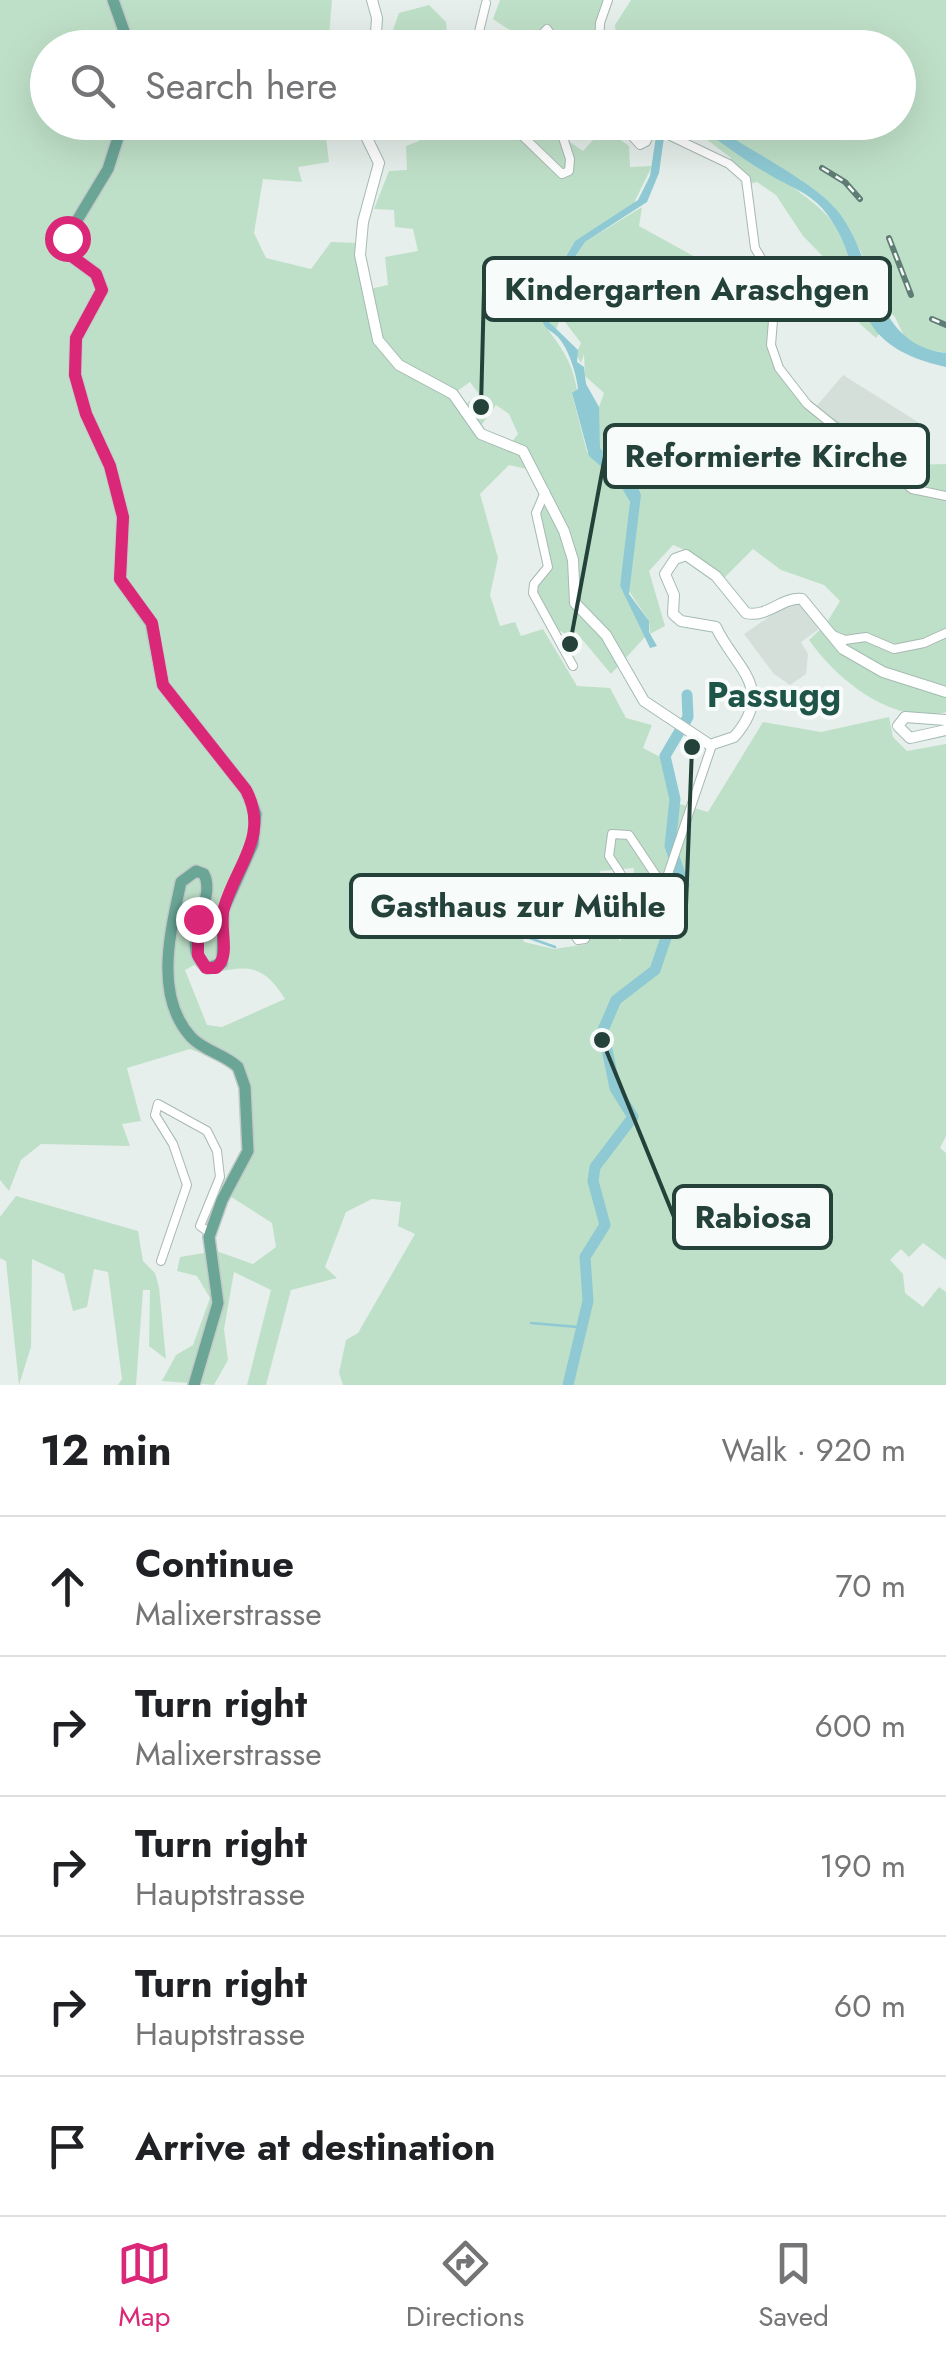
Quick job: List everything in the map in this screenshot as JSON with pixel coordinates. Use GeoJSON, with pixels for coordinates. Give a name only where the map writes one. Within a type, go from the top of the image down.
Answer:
{"type":"FeatureCollection","features":[{"type":"Feature","properties":{"kind":"main road"},"geometry":{"type":"LineString","coordinates":[[113,0],[124,30]]}},
{"type":"Feature","properties":{"kind":"main road"},"geometry":{"type":"LineString","coordinates":[[118,140],[111,162],[67,238],[70,255],[96,274],[102,290],[76,338],[78,393],[110,466],[123,517],[120,579],[152,623],[163,685],[252,802],[254,839],[222,916],[223,960],[210,969],[199,959],[197,925],[208,884],[204,874],[196,871],[181,882],[167,954],[184,1027],[198,1043],[235,1064],[244,1082],[248,1150],[210,1233],[218,1303],[194,1385]]}},
{"type":"Feature","properties":{"kind":"street"},"geometry":{"type":"LineString","coordinates":[[372,0],[376,30]]}},
{"type":"Feature","properties":{"kind":"street"},"geometry":{"type":"LineString","coordinates":[[600,30],[608,0]]}},
{"type":"Feature","properties":{"kind":"street"},"geometry":{"type":"LineString","coordinates":[[479,30],[486,3]]}},
{"type":"Feature","properties":{"kind":"street"},"geometry":{"type":"LineString","coordinates":[[368,140],[379,165],[362,222],[360,255],[380,344],[399,366],[453,394],[480,434],[521,448],[572,554],[575,603],[606,635],[642,699],[692,736],[712,745],[731,740],[748,720],[751,703],[746,671],[714,625],[674,616],[674,595],[665,572],[678,557],[689,556],[719,578],[740,608],[759,614],[791,598],[802,598],[811,605],[829,635],[876,668],[946,692]]}},
{"type":"Feature","properties":{"kind":"street"},"geometry":{"type":"LineString","coordinates":[[527,140],[562,174],[568,171],[570,161],[564,140]]}},
{"type":"Feature","properties":{"kind":"street"},"geometry":{"type":"LineString","coordinates":[[677,140],[729,164],[746,179],[754,244],[776,288],[775,360],[812,408],[912,490],[946,496]]}},
{"type":"Feature","properties":{"kind":"street"},"geometry":{"type":"LineString","coordinates":[[545,492],[536,519],[549,565],[532,593],[574,666]]}},
{"type":"Feature","properties":{"kind":"street"},"geometry":{"type":"LineString","coordinates":[[829,635],[846,640],[866,637],[894,649],[927,642],[946,633]]}},
{"type":"Feature","properties":{"kind":"street"},"geometry":{"type":"LineString","coordinates":[[946,720],[907,717],[898,726],[901,734],[910,738],[946,730]]}},
{"type":"Feature","properties":{"kind":"street"},"geometry":{"type":"LineString","coordinates":[[569,926],[578,940],[585,938],[599,900],[618,922],[627,908],[630,891],[625,874],[608,856],[610,836],[629,835],[658,879],[666,881],[694,810],[712,745]]}},
{"type":"Feature","properties":{"kind":"street"},"geometry":{"type":"LineString","coordinates":[[161,1261],[187,1182],[172,1144],[154,1115],[158,1104],[207,1131],[217,1151],[220,1174],[200,1226],[210,1233]]}},
{"type":"Feature","properties":{"kind":"shaded area"},"geometry":{"type":"Polygon","coordinates":[[[843,375],[918,422],[908,465],[882,451],[877,460],[840,433],[844,425],[814,409],[843,375]]]}},
{"type":"Feature","properties":{"kind":"shaded area"},"geometry":{"type":"Polygon","coordinates":[[[795,599],[806,603],[822,627],[801,642],[808,654],[806,674],[790,685],[774,674],[744,634],[795,599]]]}},
{"type":"Feature","properties":{"kind":"green space"},"geometry":{"type":"Polygon","coordinates":[[[0,0],[332,0],[329,30],[30,30],[30,140],[326,140],[329,162],[298,167],[302,182],[263,179],[254,233],[266,258],[311,269],[331,242],[360,243],[365,290],[388,285],[385,257],[418,251],[413,229],[395,227],[394,210],[374,209],[389,171],[407,170],[406,146],[419,140],[567,140],[583,151],[593,140],[621,140],[629,146],[630,167],[652,166],[633,205],[575,241],[549,286],[549,295],[585,242],[642,207],[639,226],[735,279],[769,269],[774,278],[773,355],[802,398],[844,425],[840,433],[877,459],[882,451],[909,465],[946,464],[946,712],[926,715],[887,706],[835,670],[809,640],[826,624],[840,601],[824,585],[781,570],[753,549],[723,579],[693,553],[673,545],[649,571],[665,626],[650,634],[649,621],[629,591],[640,497],[630,469],[620,469],[600,448],[598,410],[604,393],[585,376],[584,354],[581,363],[576,354],[581,343],[565,322],[559,322],[556,330],[542,312],[537,313],[566,356],[574,377],[577,390],[572,394],[587,452],[618,481],[629,498],[631,513],[620,586],[645,637],[611,674],[576,632],[569,636],[555,628],[532,591],[547,570],[536,519],[545,492],[531,470],[509,465],[480,494],[498,558],[490,595],[500,626],[515,622],[521,636],[543,629],[577,686],[610,688],[626,718],[652,725],[643,748],[668,761],[680,804],[708,812],[763,722],[821,732],[889,717],[893,737],[907,751],[946,744],[946,1136],[940,1148],[946,1153],[946,1260],[923,1243],[909,1257],[901,1249],[890,1260],[903,1274],[905,1293],[923,1307],[939,1287],[946,1292],[946,1385],[343,1385],[339,1373],[346,1340],[358,1333],[415,1234],[398,1226],[401,1202],[372,1199],[346,1212],[325,1267],[337,1278],[291,1290],[266,1385],[247,1385],[271,1290],[234,1272],[224,1329],[228,1360],[214,1385],[162,1381],[176,1355],[193,1345],[210,1298],[197,1276],[177,1271],[180,1257],[216,1251],[253,1264],[276,1247],[272,1223],[222,1191],[243,1158],[244,1085],[234,1066],[190,1049],[127,1068],[141,1121],[122,1124],[130,1146],[41,1144],[21,1160],[9,1191],[0,1180],[0,0]],[[470,382],[453,394],[472,425],[511,443],[518,434],[509,414],[496,405],[480,427],[467,403],[479,394],[470,382]],[[634,868],[600,871],[602,893],[591,898],[587,892],[588,916],[581,917],[574,884],[550,894],[520,930],[524,942],[554,949],[587,944],[594,917],[601,916],[620,941],[631,921],[634,868]],[[196,964],[185,970],[207,1025],[222,1027],[285,999],[261,973],[244,968],[209,974],[196,964]]]}},
{"type":"Feature","properties":{"kind":"green space"},"geometry":{"type":"Polygon","coordinates":[[[500,0],[608,0],[602,30],[510,30],[493,19],[500,0]]]}},
{"type":"Feature","properties":{"kind":"green space"},"geometry":{"type":"Polygon","coordinates":[[[631,0],[946,0],[946,353],[921,348],[904,336],[895,317],[879,300],[861,252],[833,205],[735,140],[916,140],[916,30],[615,30],[631,0]]]}},
{"type":"Feature","properties":{"kind":"green space"},"geometry":{"type":"Polygon","coordinates":[[[429,5],[446,22],[447,30],[393,30],[399,13],[429,5]]]}},
{"type":"Feature","properties":{"kind":"green space"},"geometry":{"type":"Polygon","coordinates":[[[707,140],[720,140],[771,172],[811,201],[836,227],[879,334],[876,338],[860,324],[845,287],[848,282],[803,236],[776,195],[757,182],[749,184],[729,164],[731,158],[707,140]]]}},
{"type":"Feature","properties":{"kind":"green space"},"geometry":{"type":"Polygon","coordinates":[[[16,1196],[138,1231],[143,1261],[155,1273],[159,1287],[166,1359],[149,1346],[150,1290],[143,1290],[136,1385],[118,1385],[122,1379],[108,1272],[94,1269],[87,1307],[73,1311],[64,1274],[32,1259],[31,1347],[19,1385],[6,1261],[0,1258],[0,1217],[16,1196]]]}},
{"type":"Feature","properties":{"kind":"water"},"geometry":{"type":"Polygon","coordinates":[[[655,140],[664,140],[659,173],[647,202],[585,242],[549,295],[549,286],[575,241],[638,200],[650,176],[655,140]]]}},
{"type":"Feature","properties":{"kind":"water"},"geometry":{"type":"Polygon","coordinates":[[[717,140],[737,140],[826,198],[849,228],[888,316],[902,333],[921,346],[946,353],[946,367],[909,355],[885,340],[870,322],[838,232],[822,208],[717,140]]]}},
{"type":"Feature","properties":{"kind":"water"},"geometry":{"type":"Polygon","coordinates":[[[546,319],[578,350],[577,362],[584,367],[586,384],[599,407],[600,448],[620,469],[630,468],[641,495],[629,594],[649,621],[649,632],[657,646],[650,648],[620,586],[630,502],[618,481],[589,456],[572,393],[578,389],[574,370],[562,342],[543,323],[546,319]]]}},
{"type":"Feature","properties":{"kind":"waterway"},"geometry":{"type":"LineString","coordinates":[[568,1385],[588,1301],[585,1257],[605,1225],[593,1181],[595,1167],[633,1117],[615,1088],[603,1030],[616,1000],[655,970],[684,885],[670,846],[675,799],[665,756],[688,717],[687,695]]}},
{"type":"Feature","properties":{"kind":"waterway"},"geometry":{"type":"LineString","coordinates":[[504,929],[555,947]]}},
{"type":"Feature","properties":{"kind":"waterway"},"geometry":{"type":"LineString","coordinates":[[531,1323],[578,1327]]}},
{"type":"Feature","properties":{"kind":"railway"},"geometry":{"type":"LineString","coordinates":[[822,168],[845,182],[860,199]]}},
{"type":"Feature","properties":{"kind":"railway"},"geometry":{"type":"LineString","coordinates":[[889,238],[911,295]]}},
{"type":"Feature","properties":{"kind":"railway"},"geometry":{"type":"LineString","coordinates":[[932,319],[946,325]]}},
{"type":"Feature","properties":{"kind":"place","name":"Kindergarten Araschgen"},"geometry":{"type":"Point","coordinates":[481,407]}},
{"type":"Feature","properties":{"kind":"place","name":"Reformierte Kirche"},"geometry":{"type":"Point","coordinates":[570,644]}},
{"type":"Feature","properties":{"kind":"place","name":"Gasthaus zur Mühle"},"geometry":{"type":"Point","coordinates":[692,747]}},
{"type":"Feature","properties":{"kind":"place","name":"Rabiosa"},"geometry":{"type":"Point","coordinates":[602,1040]}},
{"type":"Feature","properties":{"kind":"district","name":"Passugg"},"geometry":{"type":"Point","coordinates":[774,695]}},
{"type":"Feature","properties":{"kind":"route"},"geometry":{"type":"LineString","coordinates":[[67,238],[70,255],[96,274],[102,290],[76,338],[75,375],[86,414],[110,466],[123,517],[126,532],[120,579],[152,623],[163,685],[246,790],[254,809],[254,839],[224,906],[224,957],[216,968],[206,968],[199,959],[198,919]]}}]}
